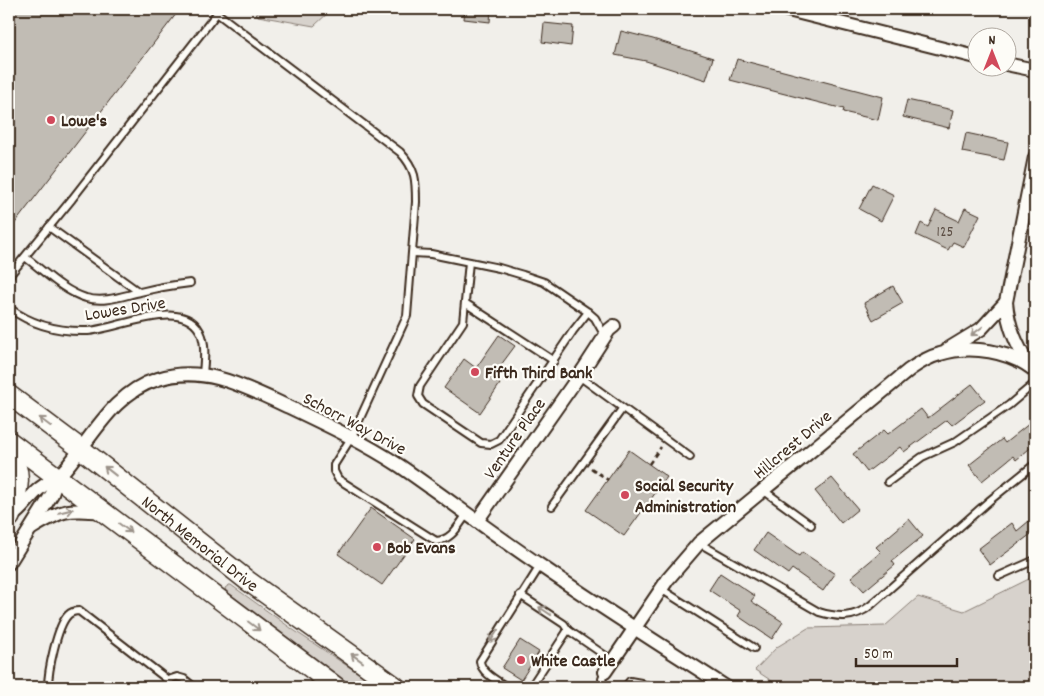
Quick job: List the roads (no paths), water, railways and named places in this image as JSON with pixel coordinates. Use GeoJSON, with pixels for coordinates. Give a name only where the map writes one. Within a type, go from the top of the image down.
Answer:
{"type":"FeatureCollection","features":[{"type":"Feature","properties":{"kind":"main road","name":"North Memorial Drive"},"geometry":{"type":"LineString","coordinates":[[9,395],[81,449],[248,581],[396,687]]}},
{"type":"Feature","properties":{"kind":"main road","name":"North Memorial Drive"},"geometry":{"type":"LineString","coordinates":[[9,440],[336,687]]}},
{"type":"Feature","properties":{"kind":"main road"},"geometry":{"type":"LineString","coordinates":[[9,455],[16,463],[19,484],[18,494],[10,519]]}},
{"type":"Feature","properties":{"kind":"street"},"geometry":{"type":"LineString","coordinates":[[789,9],[966,54]]}},
{"type":"Feature","properties":{"kind":"street"},"geometry":{"type":"LineString","coordinates":[[1016,66],[1035,70]]}},
{"type":"Feature","properties":{"kind":"street"},"geometry":{"type":"LineString","coordinates":[[1032,368],[1014,339],[1006,308],[1035,157]]}},
{"type":"Feature","properties":{"kind":"street","name":"Hillcrest Drive"},"geometry":{"type":"LineString","coordinates":[[605,672],[660,589],[699,543],[909,370],[923,361],[942,353],[981,329],[1006,308]]}},
{"type":"Feature","properties":{"kind":"street","name":"Venture Place"},"geometry":{"type":"LineString","coordinates":[[472,518],[579,376],[605,336],[614,326]]}},
{"type":"Feature","properties":{"kind":"street","name":"Hillcrest Drive"},"geometry":{"type":"LineString","coordinates":[[942,353],[983,350],[1010,357],[1032,368]]}},
{"type":"Feature","properties":{"kind":"street","name":"Schorr Way Drive"},"geometry":{"type":"LineString","coordinates":[[58,477],[108,412],[140,387],[157,379],[178,375],[203,374],[229,380],[352,438],[399,466],[540,566],[726,687]]}},
{"type":"Feature","properties":{"kind":"street"},"geometry":{"type":"LineString","coordinates":[[10,519],[40,488],[58,477]]}},
{"type":"Feature","properties":{"kind":"street"},"geometry":{"type":"LineString","coordinates":[[32,528],[35,518],[52,494],[58,477]]}},
{"type":"Feature","properties":{"kind":"street"},"geometry":{"type":"LineString","coordinates":[[9,563],[15,550],[32,528],[49,517],[76,509],[104,512]]}},
{"type":"Feature","properties":{"kind":"lane"},"geometry":{"type":"LineString","coordinates":[[9,276],[218,11],[400,152],[409,161],[416,183],[413,253],[407,316],[352,438],[334,465],[334,471],[338,478],[436,541],[443,540],[452,535],[472,518]]}},
{"type":"Feature","properties":{"kind":"lane"},"geometry":{"type":"LineString","coordinates":[[49,227],[139,292]]}},
{"type":"Feature","properties":{"kind":"lane"},"geometry":{"type":"LineString","coordinates":[[413,253],[431,254],[469,262],[523,274],[544,282],[595,318],[605,336]]}},
{"type":"Feature","properties":{"kind":"lane"},"geometry":{"type":"LineString","coordinates":[[25,256],[67,289],[97,300],[110,300],[139,292],[190,283]]}},
{"type":"Feature","properties":{"kind":"lane"},"geometry":{"type":"LineString","coordinates":[[469,262],[463,322],[420,386],[418,396],[422,404],[486,445],[499,440],[588,312]]}},
{"type":"Feature","properties":{"kind":"lane"},"geometry":{"type":"LineString","coordinates":[[465,303],[554,360]]}},
{"type":"Feature","properties":{"kind":"lane","name":"Lowes Drive"},"geometry":{"type":"LineString","coordinates":[[9,308],[33,322],[70,331],[104,328],[165,314],[182,316],[196,324],[203,337],[203,374]]}},
{"type":"Feature","properties":{"kind":"lane"},"geometry":{"type":"LineString","coordinates":[[579,376],[690,457]]}},
{"type":"Feature","properties":{"kind":"lane"},"geometry":{"type":"LineString","coordinates":[[888,482],[922,457],[955,442],[1009,405],[1035,383]]}},
{"type":"Feature","properties":{"kind":"lane"},"geometry":{"type":"LineString","coordinates":[[552,506],[622,409]]}},
{"type":"Feature","properties":{"kind":"lane"},"geometry":{"type":"LineString","coordinates":[[699,543],[819,612],[832,616],[851,616],[870,606],[994,496],[1035,464]]}},
{"type":"Feature","properties":{"kind":"lane"},"geometry":{"type":"LineString","coordinates":[[763,490],[811,525]]}},
{"type":"Feature","properties":{"kind":"lane"},"geometry":{"type":"LineString","coordinates":[[999,576],[1035,560]]}},
{"type":"Feature","properties":{"kind":"lane"},"geometry":{"type":"LineString","coordinates":[[507,687],[484,671],[480,666],[480,661],[540,566]]}},
{"type":"Feature","properties":{"kind":"lane"},"geometry":{"type":"LineString","coordinates":[[660,589],[754,648]]}},
{"type":"Feature","properties":{"kind":"lane"},"geometry":{"type":"LineString","coordinates":[[520,595],[564,624],[568,630],[613,661]]}},
{"type":"Feature","properties":{"kind":"lane"},"geometry":{"type":"LineString","coordinates":[[48,687],[51,658],[57,640],[65,618],[74,611],[79,611],[168,680]]}},
{"type":"Feature","properties":{"kind":"lane"},"geometry":{"type":"LineString","coordinates":[[528,687],[534,682],[568,630]]}},
{"type":"Feature","properties":{"kind":"lane"},"geometry":{"type":"LineString","coordinates":[[605,672],[602,679],[606,687]]}},
{"type":"Feature","properties":{"kind":"lane"},"geometry":{"type":"LineString","coordinates":[[163,687],[168,680],[177,677],[184,679],[194,687]]}},
{"type":"Feature","properties":{"kind":"lane"},"geometry":{"type":"LineString","coordinates":[[625,687],[630,681],[641,683],[648,687]]}},
{"type":"Feature","properties":{"kind":"place","name":"Lowe's"},"geometry":{"type":"Point","coordinates":[51,120]}},
{"type":"Feature","properties":{"kind":"place","name":"Fifth Third Bank"},"geometry":{"type":"Point","coordinates":[475,372]}},
{"type":"Feature","properties":{"kind":"place","name":"Social Security Administration"},"geometry":{"type":"Point","coordinates":[625,495]}},
{"type":"Feature","properties":{"kind":"place","name":"Bob Evans"},"geometry":{"type":"Point","coordinates":[377,547]}},
{"type":"Feature","properties":{"kind":"place","name":"White Castle"},"geometry":{"type":"Point","coordinates":[521,660]}}]}
